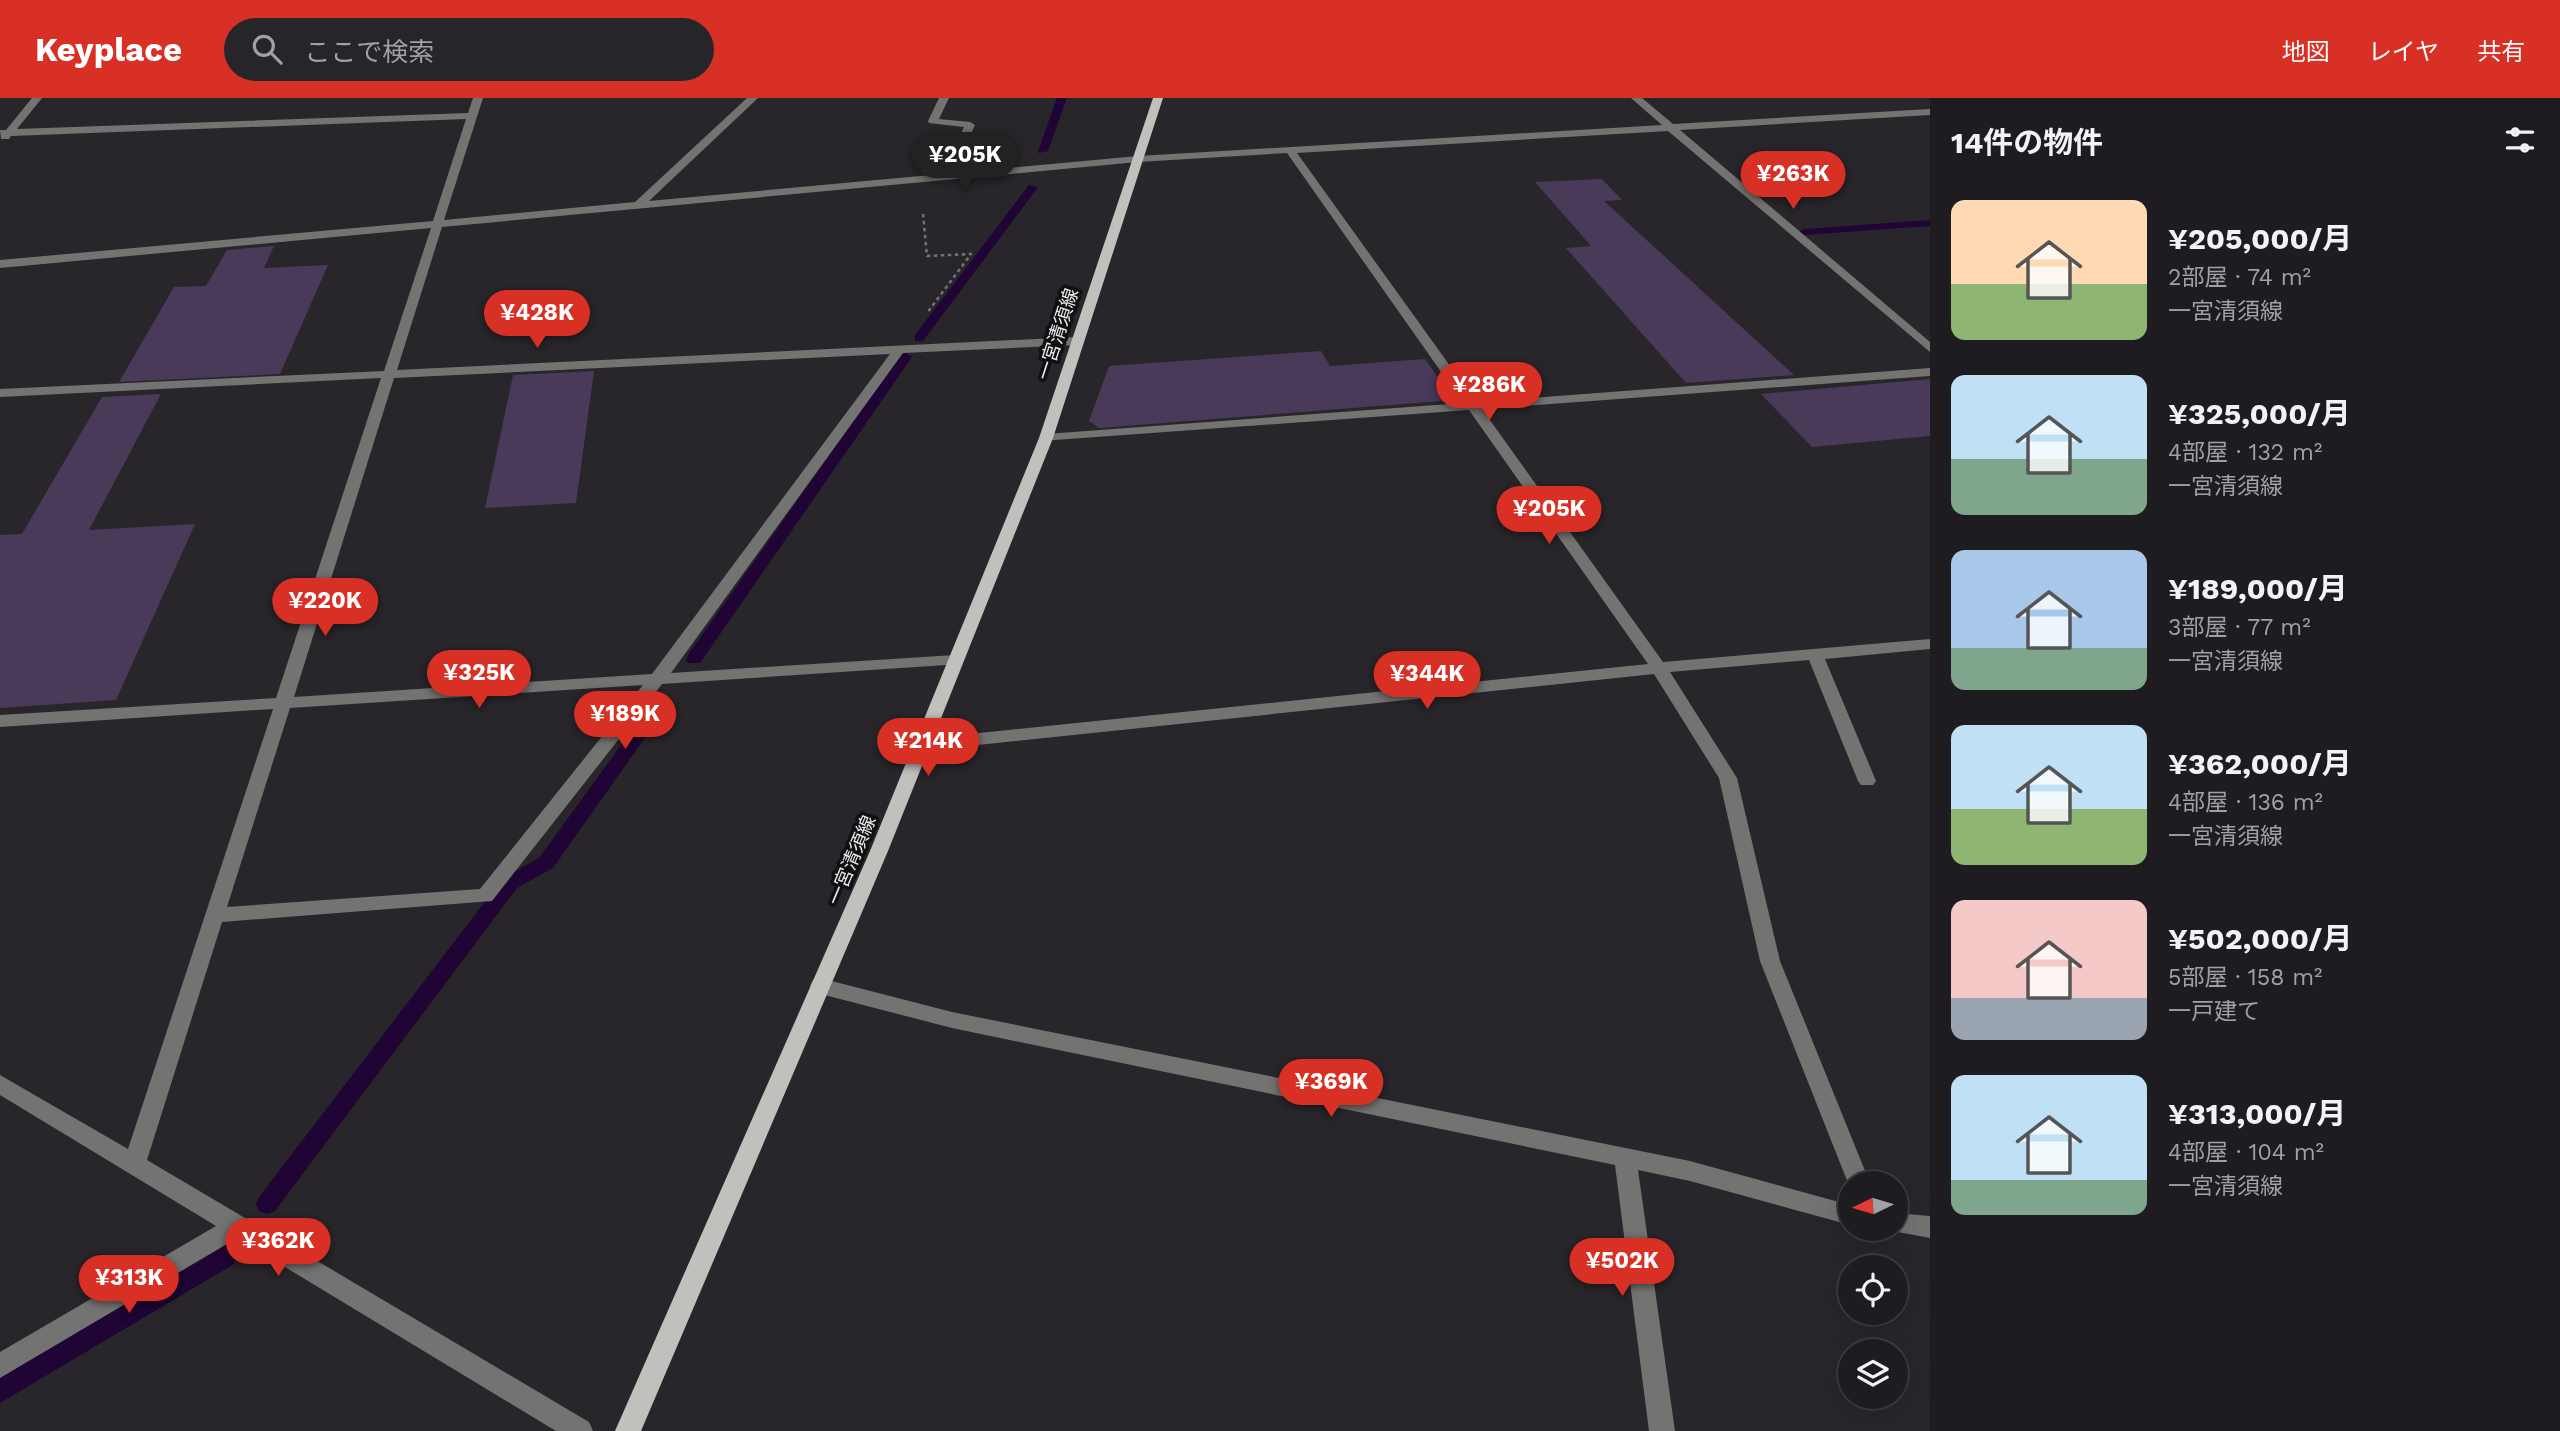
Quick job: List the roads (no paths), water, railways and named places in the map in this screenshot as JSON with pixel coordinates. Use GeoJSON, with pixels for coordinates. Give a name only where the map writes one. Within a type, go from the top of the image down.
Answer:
{"type":"FeatureCollection","features":[{"type":"Feature","properties":{"kind":"main road","name":"一宮清須線"},"geometry":{"type":"LineString","coordinates":[[628,1431],[820,986],[1046,438],[1158,98]]}},
{"type":"Feature","properties":{"kind":"street"},"geometry":{"type":"LineString","coordinates":[[0,142],[4,133],[37,98]]}},
{"type":"Feature","properties":{"kind":"street"},"geometry":{"type":"LineString","coordinates":[[134,1166],[478,98]]}},
{"type":"Feature","properties":{"kind":"street"},"geometry":{"type":"LineString","coordinates":[[637,206],[753,98]]}},
{"type":"Feature","properties":{"kind":"street"},"geometry":{"type":"LineString","coordinates":[[944,98],[933,121],[970,125],[945,178]]}},
{"type":"Feature","properties":{"kind":"street"},"geometry":{"type":"LineString","coordinates":[[1636,98],[1930,348]]}},
{"type":"Feature","properties":{"kind":"street"},"geometry":{"type":"LineString","coordinates":[[0,264],[1138,159],[1930,111]]}},
{"type":"Feature","properties":{"kind":"street"},"geometry":{"type":"LineString","coordinates":[[4,133],[472,116]]}},
{"type":"Feature","properties":{"kind":"street"},"geometry":{"type":"LineString","coordinates":[[1290,150],[1659,668],[1728,778],[1770,961],[1854,1171]]}},
{"type":"Feature","properties":{"kind":"street"},"geometry":{"type":"LineString","coordinates":[[0,393],[1076,341]]}},
{"type":"Feature","properties":{"kind":"street"},"geometry":{"type":"LineString","coordinates":[[216,915],[485,896],[658,678],[899,350]]}},
{"type":"Feature","properties":{"kind":"street"},"geometry":{"type":"LineString","coordinates":[[1046,438],[1930,372]]}},
{"type":"Feature","properties":{"kind":"street"},"geometry":{"type":"LineString","coordinates":[[921,745],[1659,668],[1930,644]]}},
{"type":"Feature","properties":{"kind":"street"},"geometry":{"type":"LineString","coordinates":[[1815,654],[1867,781]]}},
{"type":"Feature","properties":{"kind":"street"},"geometry":{"type":"LineString","coordinates":[[0,721],[956,660]]}},
{"type":"Feature","properties":{"kind":"street"},"geometry":{"type":"LineString","coordinates":[[820,986],[952,1020],[1690,1171],[1838,1212]]}},
{"type":"Feature","properties":{"kind":"street"},"geometry":{"type":"LineString","coordinates":[[0,1084],[580,1431]]}},
{"type":"Feature","properties":{"kind":"street"},"geometry":{"type":"LineString","coordinates":[[1625,1158],[1662,1431]]}},
{"type":"Feature","properties":{"kind":"street"},"geometry":{"type":"LineString","coordinates":[[1908,1224],[1930,1227]]}},
{"type":"Feature","properties":{"kind":"street"},"geometry":{"type":"LineString","coordinates":[[0,1366],[235,1227]]}},
{"type":"Feature","properties":{"kind":"waterway"},"geometry":{"type":"LineString","coordinates":[[1043,151],[1062,98]]}},
{"type":"Feature","properties":{"kind":"waterway"},"geometry":{"type":"LineString","coordinates":[[919,338],[1033,187]]}},
{"type":"Feature","properties":{"kind":"waterway"},"geometry":{"type":"LineString","coordinates":[[1804,232],[1930,223]]}},
{"type":"Feature","properties":{"kind":"waterway"},"geometry":{"type":"LineString","coordinates":[[694,659],[906,357]]}},
{"type":"Feature","properties":{"kind":"waterway"},"geometry":{"type":"LineString","coordinates":[[267,1204],[510,883],[546,863],[662,701]]}},
{"type":"Feature","properties":{"kind":"waterway"},"geometry":{"type":"LineString","coordinates":[[0,1391],[226,1256]]}}]}
